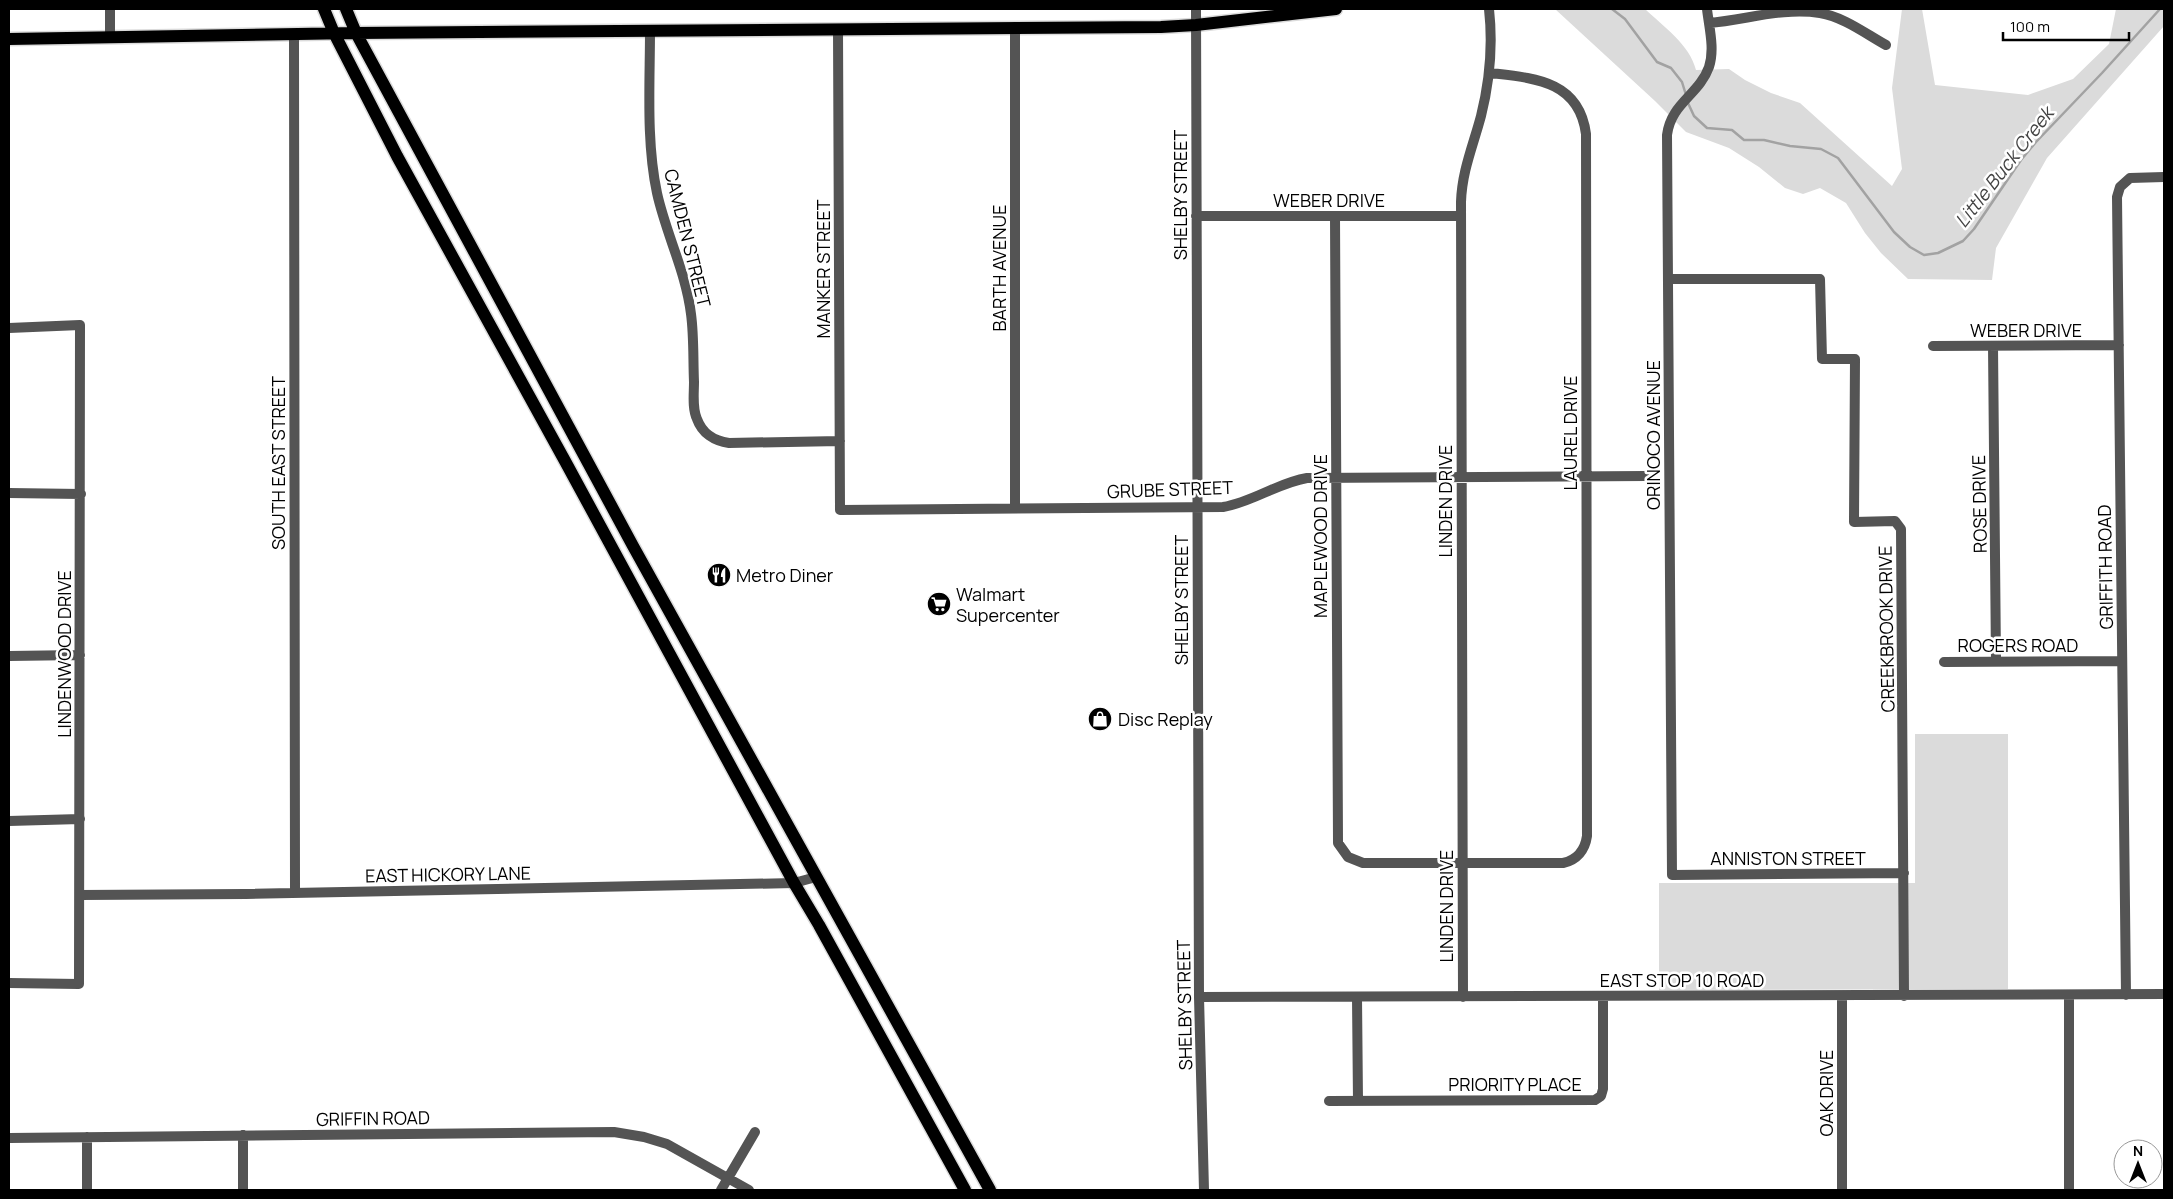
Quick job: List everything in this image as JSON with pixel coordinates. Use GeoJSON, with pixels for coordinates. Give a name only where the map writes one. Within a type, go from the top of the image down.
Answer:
{"type":"FeatureCollection","features":[{"type":"Feature","properties":{"kind":"main road"},"geometry":{"type":"LineString","coordinates":[[324,9],[334,33],[397,156],[570,469],[794,883],[965,1190]]}},
{"type":"Feature","properties":{"kind":"main road"},"geometry":{"type":"LineString","coordinates":[[346,9],[356,33],[633,546],[990,1190]]}},
{"type":"Feature","properties":{"kind":"main road"},"geometry":{"type":"LineString","coordinates":[[9,39],[334,33],[1196,25],[1336,9]]}},
{"type":"Feature","properties":{"kind":"street"},"geometry":{"type":"LineString","coordinates":[[110,9],[110,37]]}},
{"type":"Feature","properties":{"kind":"street","name":"SHELBY STREET"},"geometry":{"type":"LineString","coordinates":[[1196,9],[1199,997],[1204,1190]]}},
{"type":"Feature","properties":{"kind":"street","name":"LINDEN DRIVE"},"geometry":{"type":"LineString","coordinates":[[1463,997],[1461,216],[1465,167],[1480,118],[1490,73],[1491,36],[1489,9]]}},
{"type":"Feature","properties":{"kind":"street","name":"ORINOCO AVENUE"},"geometry":{"type":"LineString","coordinates":[[1672,875],[1667,135],[1670,120],[1678,106],[1702,81],[1711,60],[1707,9]]}},
{"type":"Feature","properties":{"kind":"street"},"geometry":{"type":"LineString","coordinates":[[1709,23],[1778,12],[1821,13],[1845,22],[1886,45]]}},
{"type":"Feature","properties":{"kind":"street","name":"BARTH AVENUE"},"geometry":{"type":"LineString","coordinates":[[1015,27],[1015,508]]}},
{"type":"Feature","properties":{"kind":"street","name":"MANKER STREET"},"geometry":{"type":"LineString","coordinates":[[838,29],[840,510]]}},
{"type":"Feature","properties":{"kind":"street","name":"CAMDEN STREET"},"geometry":{"type":"LineString","coordinates":[[650,30],[651,128],[654,173],[661,208],[684,279],[691,310],[694,405],[697,421],[707,434],[729,443],[840,441]]}},
{"type":"Feature","properties":{"kind":"street","name":"SOUTH EAST STREET"},"geometry":{"type":"LineString","coordinates":[[294,34],[295,893]]}},
{"type":"Feature","properties":{"kind":"street","name":"LAUREL DRIVE"},"geometry":{"type":"LineString","coordinates":[[1462,863],[1563,863],[1578,856],[1584,847],[1587,836],[1584,127],[1574,102],[1560,88],[1539,79],[1490,73]]}},
{"type":"Feature","properties":{"kind":"street","name":"GRIFFITH ROAD"},"geometry":{"type":"LineString","coordinates":[[2126,995],[2117,197],[2120,187],[2130,178],[2164,176]]}},
{"type":"Feature","properties":{"kind":"street","name":"WEBER DRIVE"},"geometry":{"type":"LineString","coordinates":[[1196,216],[1461,216]]}},
{"type":"Feature","properties":{"kind":"street","name":"MAPLEWOOD DRIVE"},"geometry":{"type":"LineString","coordinates":[[1335,216],[1337,837],[1345,854],[1352,860],[1363,863],[1462,863]]}},
{"type":"Feature","properties":{"kind":"street","name":"CREEKBROOK DRIVE"},"geometry":{"type":"LineString","coordinates":[[1668,279],[1820,279],[1822,360],[1855,359],[1854,522],[1895,521],[1901,529],[1904,996]]}},
{"type":"Feature","properties":{"kind":"street","name":"LINDENWOOD DRIVE"},"geometry":{"type":"LineString","coordinates":[[9,328],[80,325],[81,494],[79,984],[9,983]]}},
{"type":"Feature","properties":{"kind":"street","name":"WEBER DRIVE"},"geometry":{"type":"LineString","coordinates":[[1933,346],[2120,345]]}},
{"type":"Feature","properties":{"kind":"street","name":"ROSE DRIVE"},"geometry":{"type":"LineString","coordinates":[[1993,346],[1996,661]]}},
{"type":"Feature","properties":{"kind":"street","name":"GRUBE STREET"},"geometry":{"type":"LineString","coordinates":[[840,510],[1234,505],[1256,498],[1294,480],[1306,478],[1646,476]]}},
{"type":"Feature","properties":{"kind":"street"},"geometry":{"type":"LineString","coordinates":[[9,493],[81,494]]}},
{"type":"Feature","properties":{"kind":"street"},"geometry":{"type":"LineString","coordinates":[[9,656],[80,655]]}},
{"type":"Feature","properties":{"kind":"street","name":"ROGERS ROAD"},"geometry":{"type":"LineString","coordinates":[[1944,662],[2122,661]]}},
{"type":"Feature","properties":{"kind":"street"},"geometry":{"type":"LineString","coordinates":[[9,821],[80,819]]}},
{"type":"Feature","properties":{"kind":"street","name":"ANNISTON STREET"},"geometry":{"type":"LineString","coordinates":[[1672,875],[1904,874]]}},
{"type":"Feature","properties":{"kind":"street","name":"EAST HICKORY LANE"},"geometry":{"type":"LineString","coordinates":[[80,895],[295,893],[794,883],[816,877]]}},
{"type":"Feature","properties":{"kind":"street","name":"EAST STOP 10 ROAD"},"geometry":{"type":"LineString","coordinates":[[1199,997],[2069,996],[2164,994]]}},
{"type":"Feature","properties":{"kind":"street","name":"PRIORITY PLACE"},"geometry":{"type":"LineString","coordinates":[[1329,1102],[1595,1100],[1601,1096],[1603,1089],[1603,996]]}},
{"type":"Feature","properties":{"kind":"street","name":"OAK DRIVE"},"geometry":{"type":"LineString","coordinates":[[1842,996],[1842,1190]]}},
{"type":"Feature","properties":{"kind":"street"},"geometry":{"type":"LineString","coordinates":[[2069,996],[2070,1190]]}},
{"type":"Feature","properties":{"kind":"street"},"geometry":{"type":"LineString","coordinates":[[1357,997],[1358,1101]]}},
{"type":"Feature","properties":{"kind":"street","name":"GRIFFIN ROAD"},"geometry":{"type":"LineString","coordinates":[[9,1138],[614,1132],[644,1137],[667,1144],[749,1190]]}},
{"type":"Feature","properties":{"kind":"street"},"geometry":{"type":"LineString","coordinates":[[721,1190],[755,1132]]}},
{"type":"Feature","properties":{"kind":"street"},"geometry":{"type":"LineString","coordinates":[[243,1135],[243,1190]]}},
{"type":"Feature","properties":{"kind":"street"},"geometry":{"type":"LineString","coordinates":[[87,1137],[87,1190]]}},
{"type":"Feature","properties":{"kind":"shaded area"},"geometry":{"type":"Polygon","coordinates":[[[1555,9],[1645,9],[1682,44],[1693,61],[1696,70],[1729,69],[1745,80],[1771,93],[1800,103],[1892,186],[1902,169],[1892,88],[1902,9],[1922,9],[1935,85],[2028,95],[2073,79],[2109,44],[2116,9],[2164,9],[2164,26],[2047,158],[1996,248],[1992,280],[1908,279],[1881,253],[1865,233],[1846,203],[1820,188],[1803,194],[1785,188],[1759,167],[1729,148],[1686,132],[1555,9]]]}},
{"type":"Feature","properties":{"kind":"shaded area"},"geometry":{"type":"Polygon","coordinates":[[[1915,734],[2008,734],[2008,989],[1659,990],[1659,883],[1915,883],[1915,734]]]}},
{"type":"Feature","properties":{"kind":"waterway","name":"Little Buck Creek"},"geometry":{"type":"LineString","coordinates":[[1612,9],[1625,19],[1657,62],[1671,68],[1682,82],[1686,95]]}},
{"type":"Feature","properties":{"kind":"waterway","name":"Little Buck Creek"},"geometry":{"type":"LineString","coordinates":[[1688,103],[1694,116],[1707,128],[1732,130],[1744,140],[1764,140],[1790,146],[1821,149],[1838,158],[1894,232],[1910,247],[1924,255],[1938,253],[1963,241],[1974,229],[2021,160],[2036,142],[2160,9]]}},
{"type":"Feature","properties":{"kind":"place","name":"Metro Diner"},"geometry":{"type":"Point","coordinates":[719,575]}},
{"type":"Feature","properties":{"kind":"place","name":"Walmart Supercenter"},"geometry":{"type":"Point","coordinates":[939,604]}},
{"type":"Feature","properties":{"kind":"place","name":"Disc Replay"},"geometry":{"type":"Point","coordinates":[1100,719]}}]}
